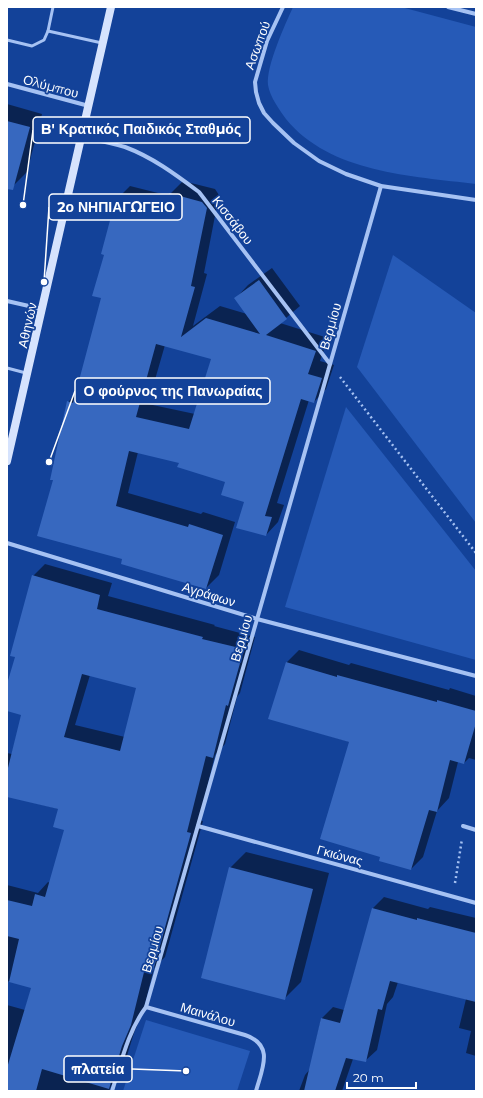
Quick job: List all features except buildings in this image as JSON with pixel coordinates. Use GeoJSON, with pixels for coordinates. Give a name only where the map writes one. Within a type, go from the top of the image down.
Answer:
{"type":"FeatureCollection","features":[{"type":"Feature","properties":{"kind":"main road","name":"Αθηνών"},"geometry":{"type":"LineString","coordinates":[[7,461],[112,7]]}},
{"type":"Feature","properties":{"kind":"street","name":"Ασωπού"},"geometry":{"type":"LineString","coordinates":[[283,7],[267,41],[255,82],[256,92],[264,113],[294,143],[319,161],[346,174],[381,186]]}},
{"type":"Feature","properties":{"kind":"street"},"geometry":{"type":"LineString","coordinates":[[448,7],[476,14]]}},
{"type":"Feature","properties":{"kind":"street","name":"Ολύμπου"},"geometry":{"type":"LineString","coordinates":[[7,84],[89,106]]}},
{"type":"Feature","properties":{"kind":"street","name":"Κισσάβου"},"geometry":{"type":"LineString","coordinates":[[82,137],[124,147],[152,159],[199,192],[330,364]]}},
{"type":"Feature","properties":{"kind":"street"},"geometry":{"type":"LineString","coordinates":[[381,186],[476,200]]}},
{"type":"Feature","properties":{"kind":"street","name":"Βερμίου"},"geometry":{"type":"LineString","coordinates":[[112,1091],[133,1030],[138,1019],[146,1008],[381,186]]}},
{"type":"Feature","properties":{"kind":"street"},"geometry":{"type":"LineString","coordinates":[[7,301],[43,310]]}},
{"type":"Feature","properties":{"kind":"street","name":"Αγράφων"},"geometry":{"type":"LineString","coordinates":[[7,542],[257,619],[476,676]]}},
{"type":"Feature","properties":{"kind":"street","name":"Γκιώνας"},"geometry":{"type":"LineString","coordinates":[[198,826],[476,903]]}},
{"type":"Feature","properties":{"kind":"street"},"geometry":{"type":"LineString","coordinates":[[463,826],[476,830]]}},
{"type":"Feature","properties":{"kind":"street","name":"Μαινάλου"},"geometry":{"type":"LineString","coordinates":[[146,1008],[252,1038],[261,1045],[264,1053],[264,1060],[256,1091]]}},
{"type":"Feature","properties":{"kind":"lane"},"geometry":{"type":"LineString","coordinates":[[7,40],[32,46],[44,40],[48,31],[53,7]]}},
{"type":"Feature","properties":{"kind":"lane"},"geometry":{"type":"LineString","coordinates":[[48,31],[104,43]]}},
{"type":"Feature","properties":{"kind":"lane"},"geometry":{"type":"LineString","coordinates":[[7,368],[28,374]]}},
{"type":"Feature","properties":{"kind":"path"},"geometry":{"type":"LineString","coordinates":[[330,364],[476,553]]}},
{"type":"Feature","properties":{"kind":"path"},"geometry":{"type":"LineString","coordinates":[[453,896],[463,826]]}},
{"type":"Feature","properties":{"kind":"shaded area"},"geometry":{"type":"Polygon","coordinates":[[[293,7],[401,7],[476,27],[476,184],[426,178],[374,169],[325,151],[304,137],[283,115],[273,98],[268,85],[268,77],[273,57],[293,7]]]}},
{"type":"Feature","properties":{"kind":"shaded area"},"geometry":{"type":"Polygon","coordinates":[[[393,255],[476,313],[476,523],[357,367],[393,255]]]}},
{"type":"Feature","properties":{"kind":"shaded area"},"geometry":{"type":"Polygon","coordinates":[[[346,407],[476,571],[476,660],[285,607],[346,407]]]}},
{"type":"Feature","properties":{"kind":"shaded area"},"geometry":{"type":"Polygon","coordinates":[[[146,1020],[250,1051],[237,1091],[123,1091],[146,1020]]]}},
{"type":"Feature","properties":{"kind":"place","name":"B' Κρατικός Παιδικός Σταθμός"},"geometry":{"type":"Point","coordinates":[23,205]}},
{"type":"Feature","properties":{"kind":"place","name":"2ο ΝΗΠΙΑΓΩΓΕΙΟ"},"geometry":{"type":"Point","coordinates":[44,282]}},
{"type":"Feature","properties":{"kind":"place","name":"Ο φούρνος της Πανωραίας"},"geometry":{"type":"Point","coordinates":[49,462]}},
{"type":"Feature","properties":{"kind":"place","name":"πλατεία"},"geometry":{"type":"Point","coordinates":[186,1071]}}]}
